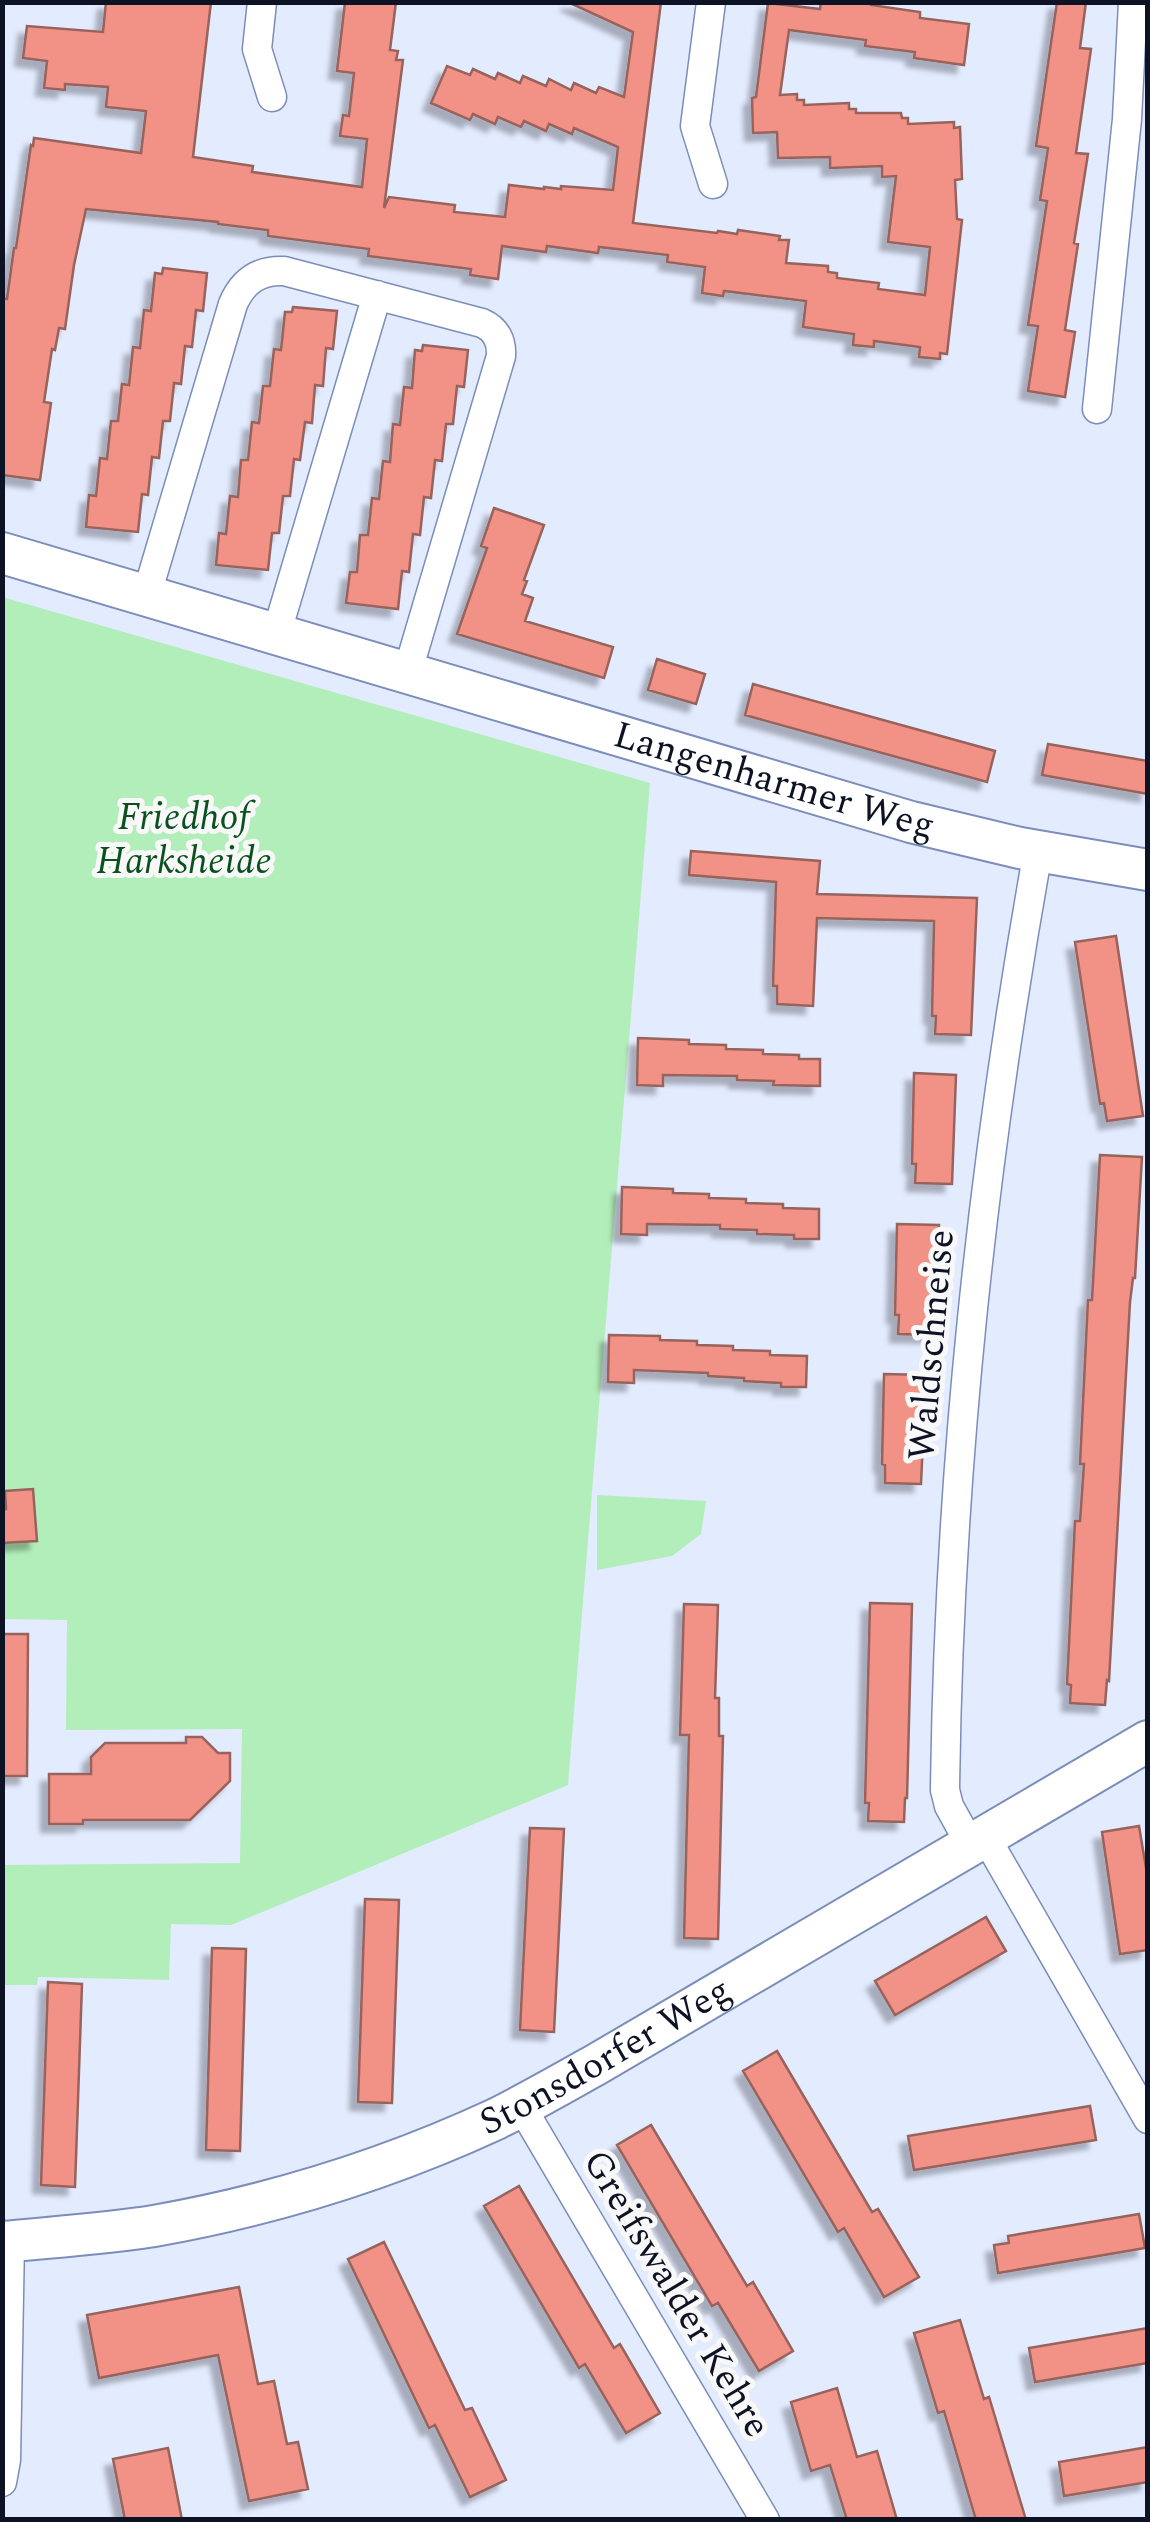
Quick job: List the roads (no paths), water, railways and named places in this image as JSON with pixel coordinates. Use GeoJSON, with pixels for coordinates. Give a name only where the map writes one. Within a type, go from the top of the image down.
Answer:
{"type":"FeatureCollection","features":[{"type":"Feature","properties":{"kind":"main road","name":"Langenharmer Weg"},"geometry":{"type":"LineString","coordinates":[[2,553],[871,811],[1038,851],[1148,870]]}},
{"type":"Feature","properties":{"kind":"main road","name":"Stonsdorfer Weg"},"geometry":{"type":"LineString","coordinates":[[6,2241],[152,2226],[310,2190],[409,2156],[521,2106],[613,2055],[1148,1741]]}},
{"type":"Feature","properties":{"kind":"street"},"geometry":{"type":"LineString","coordinates":[[262,2],[257,49],[272,97]]}},
{"type":"Feature","properties":{"kind":"street"},"geometry":{"type":"LineString","coordinates":[[711,2],[695,126],[713,184]]}},
{"type":"Feature","properties":{"kind":"street"},"geometry":{"type":"LineString","coordinates":[[1097,410],[1127,116],[1133,2]]}},
{"type":"Feature","properties":{"kind":"street"},"geometry":{"type":"LineString","coordinates":[[1127,116],[1145,163]]}},
{"type":"Feature","properties":{"kind":"street"},"geometry":{"type":"LineString","coordinates":[[146,596],[233,304],[239,291],[257,276],[280,271],[485,324],[496,333],[501,349],[406,674]]}},
{"type":"Feature","properties":{"kind":"street"},"geometry":{"type":"LineString","coordinates":[[276,635],[377,296]]}},
{"type":"Feature","properties":{"kind":"street","name":"Waldschneise"},"geometry":{"type":"LineString","coordinates":[[1038,851],[986,1179],[969,1332],[956,1504],[945,1790],[947,1803],[978,1840],[1148,2119]]}},
{"type":"Feature","properties":{"kind":"street","name":"Greifswalder Kehre"},"geometry":{"type":"LineString","coordinates":[[521,2106],[765,2520]]}},
{"type":"Feature","properties":{"kind":"street"},"geometry":{"type":"LineString","coordinates":[[2,2482],[6,2460],[6,2241]]}},
{"type":"Feature","properties":{"kind":"park label","name":"Friedhof Harksheide"},"geometry":{"type":"Point","coordinates":[184,840]}}]}
